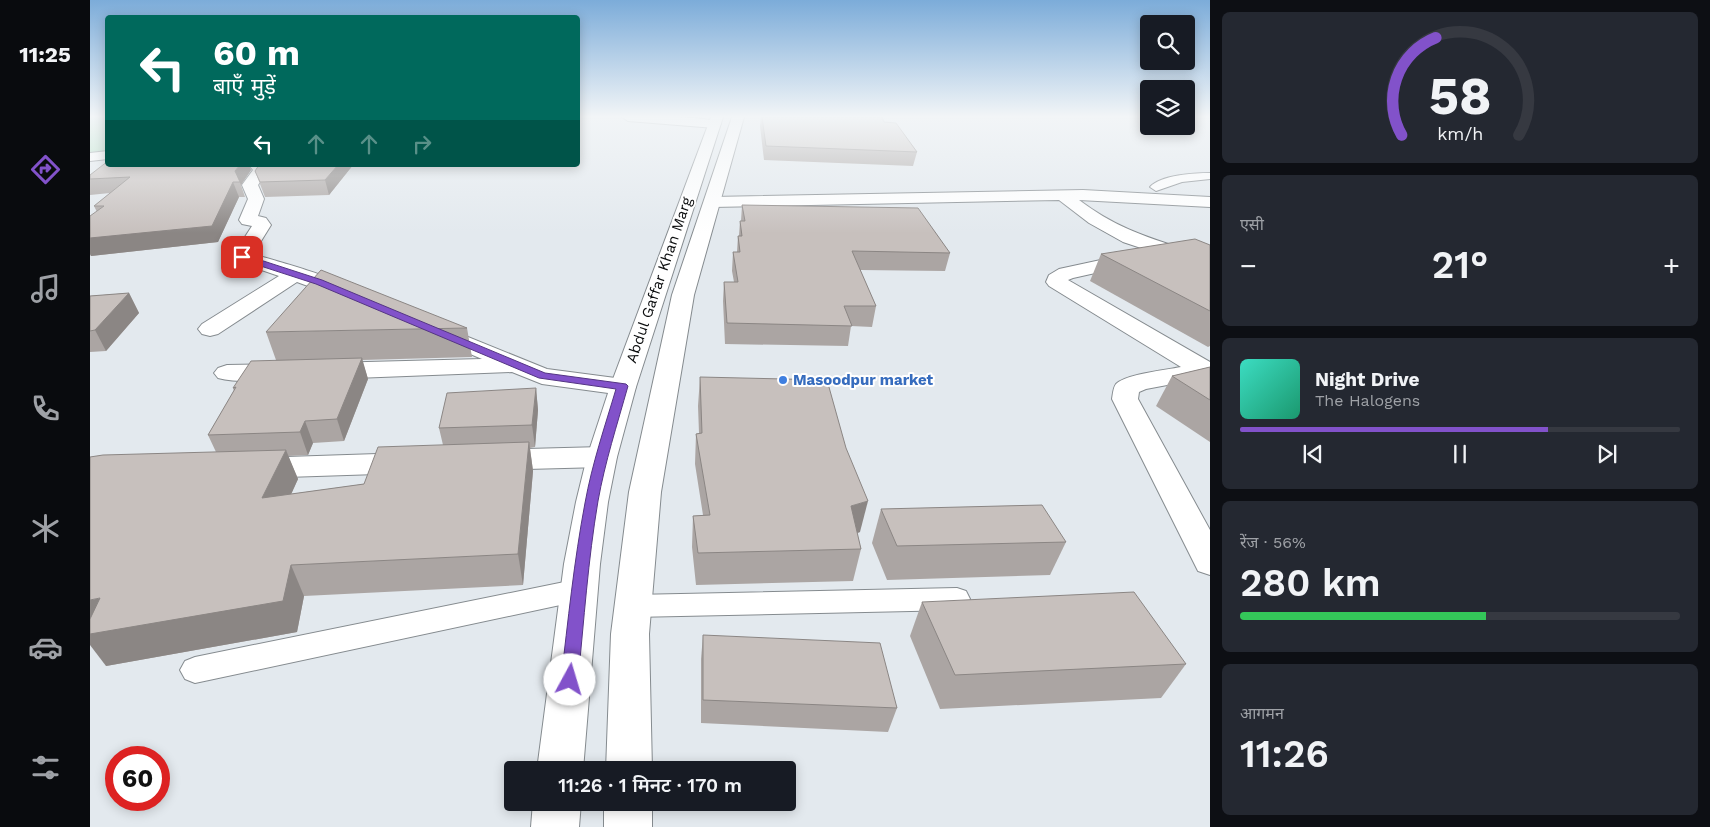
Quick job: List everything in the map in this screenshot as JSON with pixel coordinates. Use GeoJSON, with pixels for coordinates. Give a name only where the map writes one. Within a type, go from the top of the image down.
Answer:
{"type":"FeatureCollection","features":[{"type":"Feature","properties":{"kind":"street","name":"Abdul Gaffar Khan Marg"},"geometry":{"type":"LineString","coordinates":[[561,761],[579,590],[592,502],[602,456],[623,386],[702,156]]}},
{"type":"Feature","properties":{"kind":"street","name":"Abdul Gaffar Khan Marg"},"geometry":{"type":"LineString","coordinates":[[628,761],[630,634],[645,492],[662,412],[683,295],[723,190],[723,156]]}},
{"type":"Feature","properties":{"kind":"street"},"geometry":{"type":"LineString","coordinates":[[258,167],[261,169],[250,184],[256,198],[248,220],[260,222],[262,225],[242,257],[296,274],[364,301]]}},
{"type":"Feature","properties":{"kind":"street"},"geometry":{"type":"LineString","coordinates":[[868,184],[1056,183],[1210,190]]}},
{"type":"Feature","properties":{"kind":"street"},"geometry":{"type":"LineString","coordinates":[[723,190],[1064,196],[1210,202]]}},
{"type":"Feature","properties":{"kind":"street"},"geometry":{"type":"LineString","coordinates":[[1064,196],[1080,210],[1112,230],[1210,265]]}},
{"type":"Feature","properties":{"kind":"street"},"geometry":{"type":"LineString","coordinates":[[1171,252],[1066,272],[1056,279],[1056,282],[1208,371]]}},
{"type":"Feature","properties":{"kind":"street"},"geometry":{"type":"LineString","coordinates":[[210,329],[296,274]]}},
{"type":"Feature","properties":{"kind":"street"},"geometry":{"type":"LineString","coordinates":[[419,324],[542,376],[623,386]]}},
{"type":"Feature","properties":{"kind":"street"},"geometry":{"type":"LineString","coordinates":[[227,373],[519,366]]}},
{"type":"Feature","properties":{"kind":"street"},"geometry":{"type":"LineString","coordinates":[[1208,371],[1139,383],[1127,388],[1125,398],[1210,562]]}},
{"type":"Feature","properties":{"kind":"street"},"geometry":{"type":"LineString","coordinates":[[464,461],[602,456]]}},
{"type":"Feature","properties":{"kind":"street"},"geometry":{"type":"LineString","coordinates":[[228,469],[434,462]]}},
{"type":"Feature","properties":{"kind":"street"},"geometry":{"type":"LineString","coordinates":[[555,827],[556,811]]}},
{"type":"Feature","properties":{"kind":"street"},"geometry":{"type":"LineString","coordinates":[[628,811],[628,827]]}},
{"type":"Feature","properties":{"kind":"lane"},"geometry":{"type":"LineString","coordinates":[[1156,187],[1171,180],[1210,176]]}},
{"type":"Feature","properties":{"kind":"lane"},"geometry":{"type":"LineString","coordinates":[[195,670],[579,590]]}},
{"type":"Feature","properties":{"kind":"lane"},"geometry":{"type":"LineString","coordinates":[[633,606],[957,599]]}},
{"type":"Feature","properties":{"kind":"building"},"geometry":{"type":"Polygon","coordinates":[[[105,163],[105,167],[238,167],[235,171],[240,182],[233,182],[212,226],[90,238],[90,216],[104,206],[94,206],[130,177],[90,179],[90,175],[105,163]]]}},
{"type":"Feature","properties":{"kind":"building"},"geometry":{"type":"Polygon","coordinates":[[[258,167],[336,167],[325,180],[260,182],[255,171],[258,167]]]}},
{"type":"Feature","properties":{"kind":"building"},"geometry":{"type":"Polygon","coordinates":[[[742,205],[918,208],[950,253],[852,251],[876,306],[844,306],[852,326],[727,323],[724,282],[738,282],[733,252],[740,252],[738,236],[742,236],[740,221],[745,221],[742,205]]]}},
{"type":"Feature","properties":{"kind":"building"},"geometry":{"type":"Polygon","coordinates":[[[1195,239],[1210,245],[1210,311],[1101,254],[1195,239]]]}},
{"type":"Feature","properties":{"kind":"building"},"geometry":{"type":"Polygon","coordinates":[[[321,270],[467,328],[266,332],[321,270]]]}},
{"type":"Feature","properties":{"kind":"building"},"geometry":{"type":"Polygon","coordinates":[[[129,293],[95,330],[90,331],[90,296],[129,293]]]}},
{"type":"Feature","properties":{"kind":"building"},"geometry":{"type":"Polygon","coordinates":[[[362,358],[337,419],[305,421],[300,432],[208,435],[236,387],[233,388],[251,361],[362,358]]]}},
{"type":"Feature","properties":{"kind":"building"},"geometry":{"type":"Polygon","coordinates":[[[1210,367],[1210,400],[1172,376],[1210,367]]]}},
{"type":"Feature","properties":{"kind":"building"},"geometry":{"type":"Polygon","coordinates":[[[700,377],[827,380],[846,448],[868,501],[851,506],[861,549],[698,553],[693,516],[710,515],[696,434],[702,433],[700,377]]]}},
{"type":"Feature","properties":{"kind":"building"},"geometry":{"type":"Polygon","coordinates":[[[536,388],[532,425],[439,428],[447,393],[536,388]]]}},
{"type":"Feature","properties":{"kind":"building"},"geometry":{"type":"Polygon","coordinates":[[[529,442],[518,554],[291,565],[283,601],[90,634],[90,619],[100,598],[90,600],[90,457],[103,455],[286,450],[262,498],[364,484],[378,447],[529,442]]]}},
{"type":"Feature","properties":{"kind":"building"},"geometry":{"type":"Polygon","coordinates":[[[1042,505],[1066,542],[897,546],[881,509],[1042,505]]]}},
{"type":"Feature","properties":{"kind":"building"},"geometry":{"type":"Polygon","coordinates":[[[1134,592],[1186,664],[955,675],[922,602],[1134,592]]]}},
{"type":"Feature","properties":{"kind":"building"},"geometry":{"type":"Polygon","coordinates":[[[703,635],[880,643],[897,708],[703,700],[703,635]]]}},
{"type":"Feature","properties":{"kind":"place","name":"Masoodpur market"},"geometry":{"type":"Point","coordinates":[783,380]}},
{"type":"Feature","properties":{"kind":"route"},"geometry":{"type":"LineString","coordinates":[[242,257],[319,282],[542,376],[623,386],[602,456],[592,502],[582,564],[570,680]]}}]}
